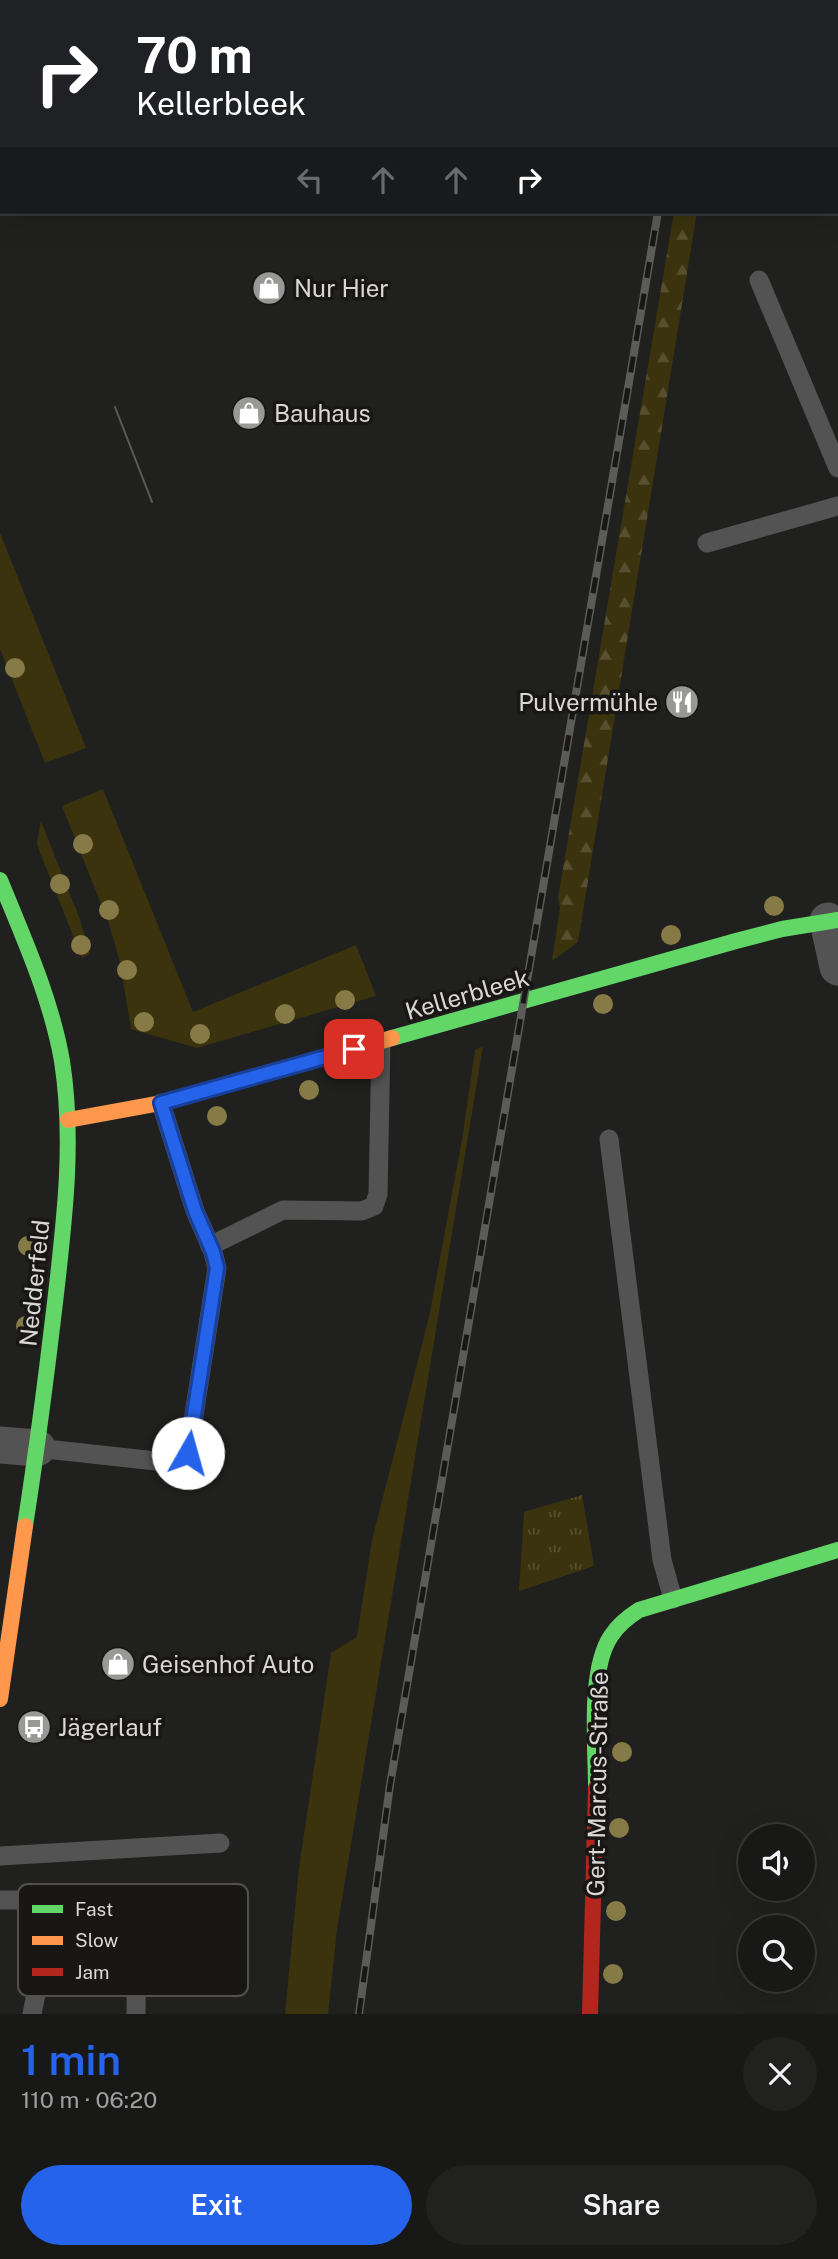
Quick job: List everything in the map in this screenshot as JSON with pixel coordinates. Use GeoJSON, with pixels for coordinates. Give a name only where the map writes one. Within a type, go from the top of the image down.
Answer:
{"type":"FeatureCollection","features":[{"type":"Feature","properties":{"kind":"street","name":"Nedderfeld"},"geometry":{"type":"LineString","coordinates":[[0,880],[48,1006],[62,1064],[68,1120],[67,1199],[37,1448],[0,1699]]}},
{"type":"Feature","properties":{"kind":"street","name":"Kellerbleek"},"geometry":{"type":"LineString","coordinates":[[68,1120],[161,1103],[736,941],[833,921]]}},
{"type":"Feature","properties":{"kind":"street"},"geometry":{"type":"LineString","coordinates":[[833,921],[838,967]]}},
{"type":"Feature","properties":{"kind":"street"},"geometry":{"type":"LineString","coordinates":[[0,1445],[37,1448]]}},
{"type":"Feature","properties":{"kind":"street","name":"Gert-Marcus-Straße"},"geometry":{"type":"LineString","coordinates":[[590,2014],[597,1676],[601,1654],[609,1635],[621,1621],[639,1610],[838,1550]]}},
{"type":"Feature","properties":{"kind":"lane"},"geometry":{"type":"LineString","coordinates":[[760,280],[838,468]]}},
{"type":"Feature","properties":{"kind":"lane"},"geometry":{"type":"LineString","coordinates":[[707,543],[838,506]]}},
{"type":"Feature","properties":{"kind":"lane"},"geometry":{"type":"LineString","coordinates":[[210,1245],[283,1210],[362,1211],[374,1206],[378,1194],[381,1042]]}},
{"type":"Feature","properties":{"kind":"lane"},"geometry":{"type":"LineString","coordinates":[[37,1448],[165,1462],[180,1459],[188,1453],[217,1268],[195,1211],[161,1103]]}},
{"type":"Feature","properties":{"kind":"lane"},"geometry":{"type":"LineString","coordinates":[[609,1139],[662,1560],[673,1599]]}},
{"type":"Feature","properties":{"kind":"lane"},"geometry":{"type":"LineString","coordinates":[[0,1856],[220,1843]]}},
{"type":"Feature","properties":{"kind":"lane"},"geometry":{"type":"LineString","coordinates":[[0,1900],[18,1900]]}},
{"type":"Feature","properties":{"kind":"lane"},"geometry":{"type":"LineString","coordinates":[[32,2014],[36,1996]]}},
{"type":"Feature","properties":{"kind":"lane"},"geometry":{"type":"LineString","coordinates":[[136,1996],[136,2014]]}},
{"type":"Feature","properties":{"kind":"green space"},"geometry":{"type":"Polygon","coordinates":[[[674,214],[697,214],[578,942],[552,961],[560,908],[558,898],[674,214]]]}},
{"type":"Feature","properties":{"kind":"green space"},"geometry":{"type":"Polygon","coordinates":[[[0,533],[86,748],[45,763],[0,649],[0,533]]]}},
{"type":"Feature","properties":{"kind":"green space"},"geometry":{"type":"Polygon","coordinates":[[[103,789],[193,1012],[356,945],[376,996],[197,1048],[131,1029],[120,962],[109,924],[62,806],[103,789]]]}},
{"type":"Feature","properties":{"kind":"green space"},"geometry":{"type":"Polygon","coordinates":[[[41,821],[79,917],[90,954],[82,958],[39,850],[37,843],[41,821]]]}},
{"type":"Feature","properties":{"kind":"green space"},"geometry":{"type":"Polygon","coordinates":[[[483,1046],[337,1929],[328,2014],[285,2014],[299,1868],[331,1653],[357,1637],[372,1540],[429,1317],[462,1140],[475,1050],[483,1046]]]}},
{"type":"Feature","properties":{"kind":"green space"},"geometry":{"type":"Polygon","coordinates":[[[582,1495],[594,1566],[519,1591],[524,1512],[582,1495]]]}},
{"type":"Feature","properties":{"kind":"tram line"},"geometry":{"type":"LineString","coordinates":[[115,407],[152,502]]}},
{"type":"Feature","properties":{"kind":"railway"},"geometry":{"type":"LineString","coordinates":[[359,2014],[390,1785],[658,214]]}},
{"type":"Feature","properties":{"kind":"traffic: fast"},"geometry":{"type":"LineString","coordinates":[[0,880],[51,1014],[66,1090],[68,1148],[62,1236],[25,1526]]}},
{"type":"Feature","properties":{"kind":"traffic: fast"},"geometry":{"type":"LineString","coordinates":[[392,1038],[736,941],[782,929],[838,920]]}},
{"type":"Feature","properties":{"kind":"traffic: fast"},"geometry":{"type":"LineString","coordinates":[[596,1788],[595,1709],[599,1668],[611,1636],[627,1618],[639,1610],[838,1550]]}},
{"type":"Feature","properties":{"kind":"traffic: slow"},"geometry":{"type":"LineString","coordinates":[[68,1120],[161,1103],[392,1038]]}},
{"type":"Feature","properties":{"kind":"traffic: slow"},"geometry":{"type":"LineString","coordinates":[[0,1699],[25,1526]]}},
{"type":"Feature","properties":{"kind":"traffic: jam"},"geometry":{"type":"LineString","coordinates":[[590,2014],[596,1788]]}},
{"type":"Feature","properties":{"kind":"place","name":"Nur Hier"},"geometry":{"type":"Point","coordinates":[269,288]}},
{"type":"Feature","properties":{"kind":"place","name":"Bauhaus"},"geometry":{"type":"Point","coordinates":[249,413]}},
{"type":"Feature","properties":{"kind":"place","name":"Pulvermühle"},"geometry":{"type":"Point","coordinates":[682,702]}},
{"type":"Feature","properties":{"kind":"place","name":"Geisenhof Auto"},"geometry":{"type":"Point","coordinates":[118,1664]}},
{"type":"Feature","properties":{"kind":"place","name":"Jägerlauf"},"geometry":{"type":"Point","coordinates":[34,1727]}},
{"type":"Feature","properties":{"kind":"route"},"geometry":{"type":"LineString","coordinates":[[188,1453],[217,1268],[195,1211],[161,1103],[354,1049]]}}]}
